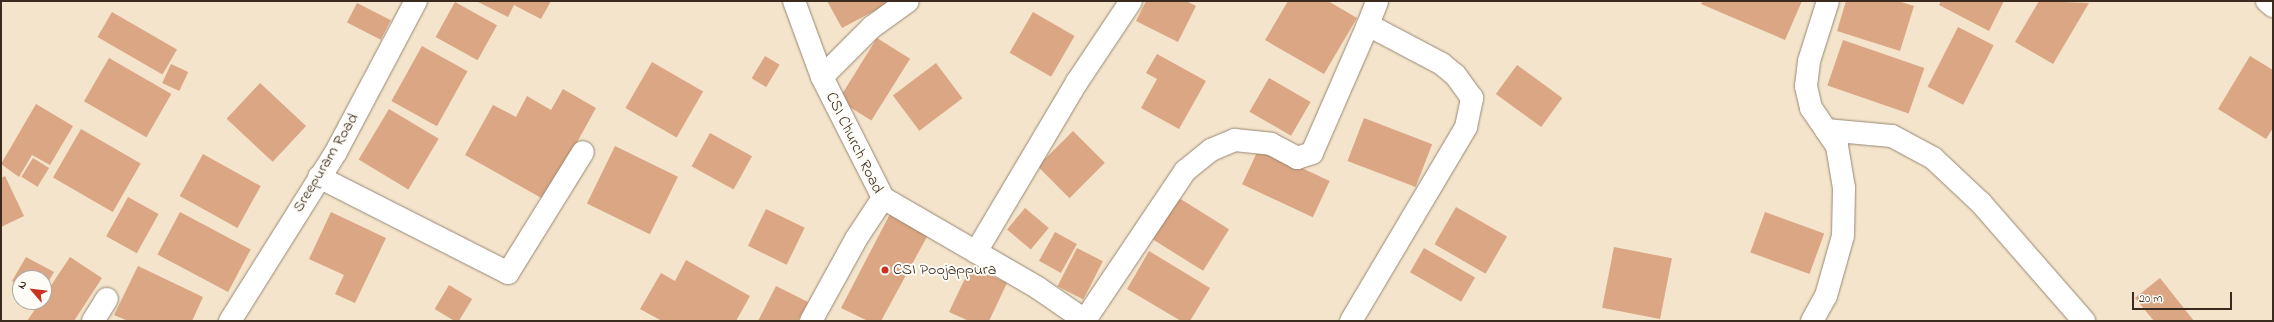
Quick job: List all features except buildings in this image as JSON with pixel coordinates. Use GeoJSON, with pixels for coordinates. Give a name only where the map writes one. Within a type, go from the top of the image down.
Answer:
{"type":"FeatureCollection","features":[{"type":"Feature","properties":{"kind":"street","name":"Sreepuram Road"},"geometry":{"type":"LineString","coordinates":[[230,321],[336,152],[416,1]]}},
{"type":"Feature","properties":{"kind":"street","name":"CSI Church Road"},"geometry":{"type":"LineString","coordinates":[[794,1],[822,77],[882,198],[811,321]]}},
{"type":"Feature","properties":{"kind":"street"},"geometry":{"type":"LineString","coordinates":[[822,77],[872,27],[908,1]]}},
{"type":"Feature","properties":{"kind":"street"},"geometry":{"type":"LineString","coordinates":[[976,252],[1078,82],[1130,1]]}},
{"type":"Feature","properties":{"kind":"street"},"geometry":{"type":"LineString","coordinates":[[882,198],[1038,288],[1085,320],[1185,171],[1211,150],[1235,140],[1272,144],[1297,158],[1312,153],[1377,1]]}},
{"type":"Feature","properties":{"kind":"street"},"geometry":{"type":"LineString","coordinates":[[1812,321],[1826,296],[1843,236],[1844,188],[1837,146],[1811,108],[1806,86],[1809,61],[1828,1]]}},
{"type":"Feature","properties":{"kind":"street"},"geometry":{"type":"LineString","coordinates":[[1351,321],[1466,127],[1472,98],[1455,74],[1442,64],[1368,25]]}},
{"type":"Feature","properties":{"kind":"street"},"geometry":{"type":"LineString","coordinates":[[1826,130],[1892,136],[1933,158],[1981,203],[2084,321]]}},
{"type":"Feature","properties":{"kind":"street"},"geometry":{"type":"LineString","coordinates":[[319,177],[508,274],[583,152]]}},
{"type":"Feature","properties":{"kind":"street"},"geometry":{"type":"LineString","coordinates":[[93,321],[107,299]]}},
{"type":"Feature","properties":{"kind":"place","name":"CSI Poojappura"},"geometry":{"type":"Point","coordinates":[885,270]}}]}
